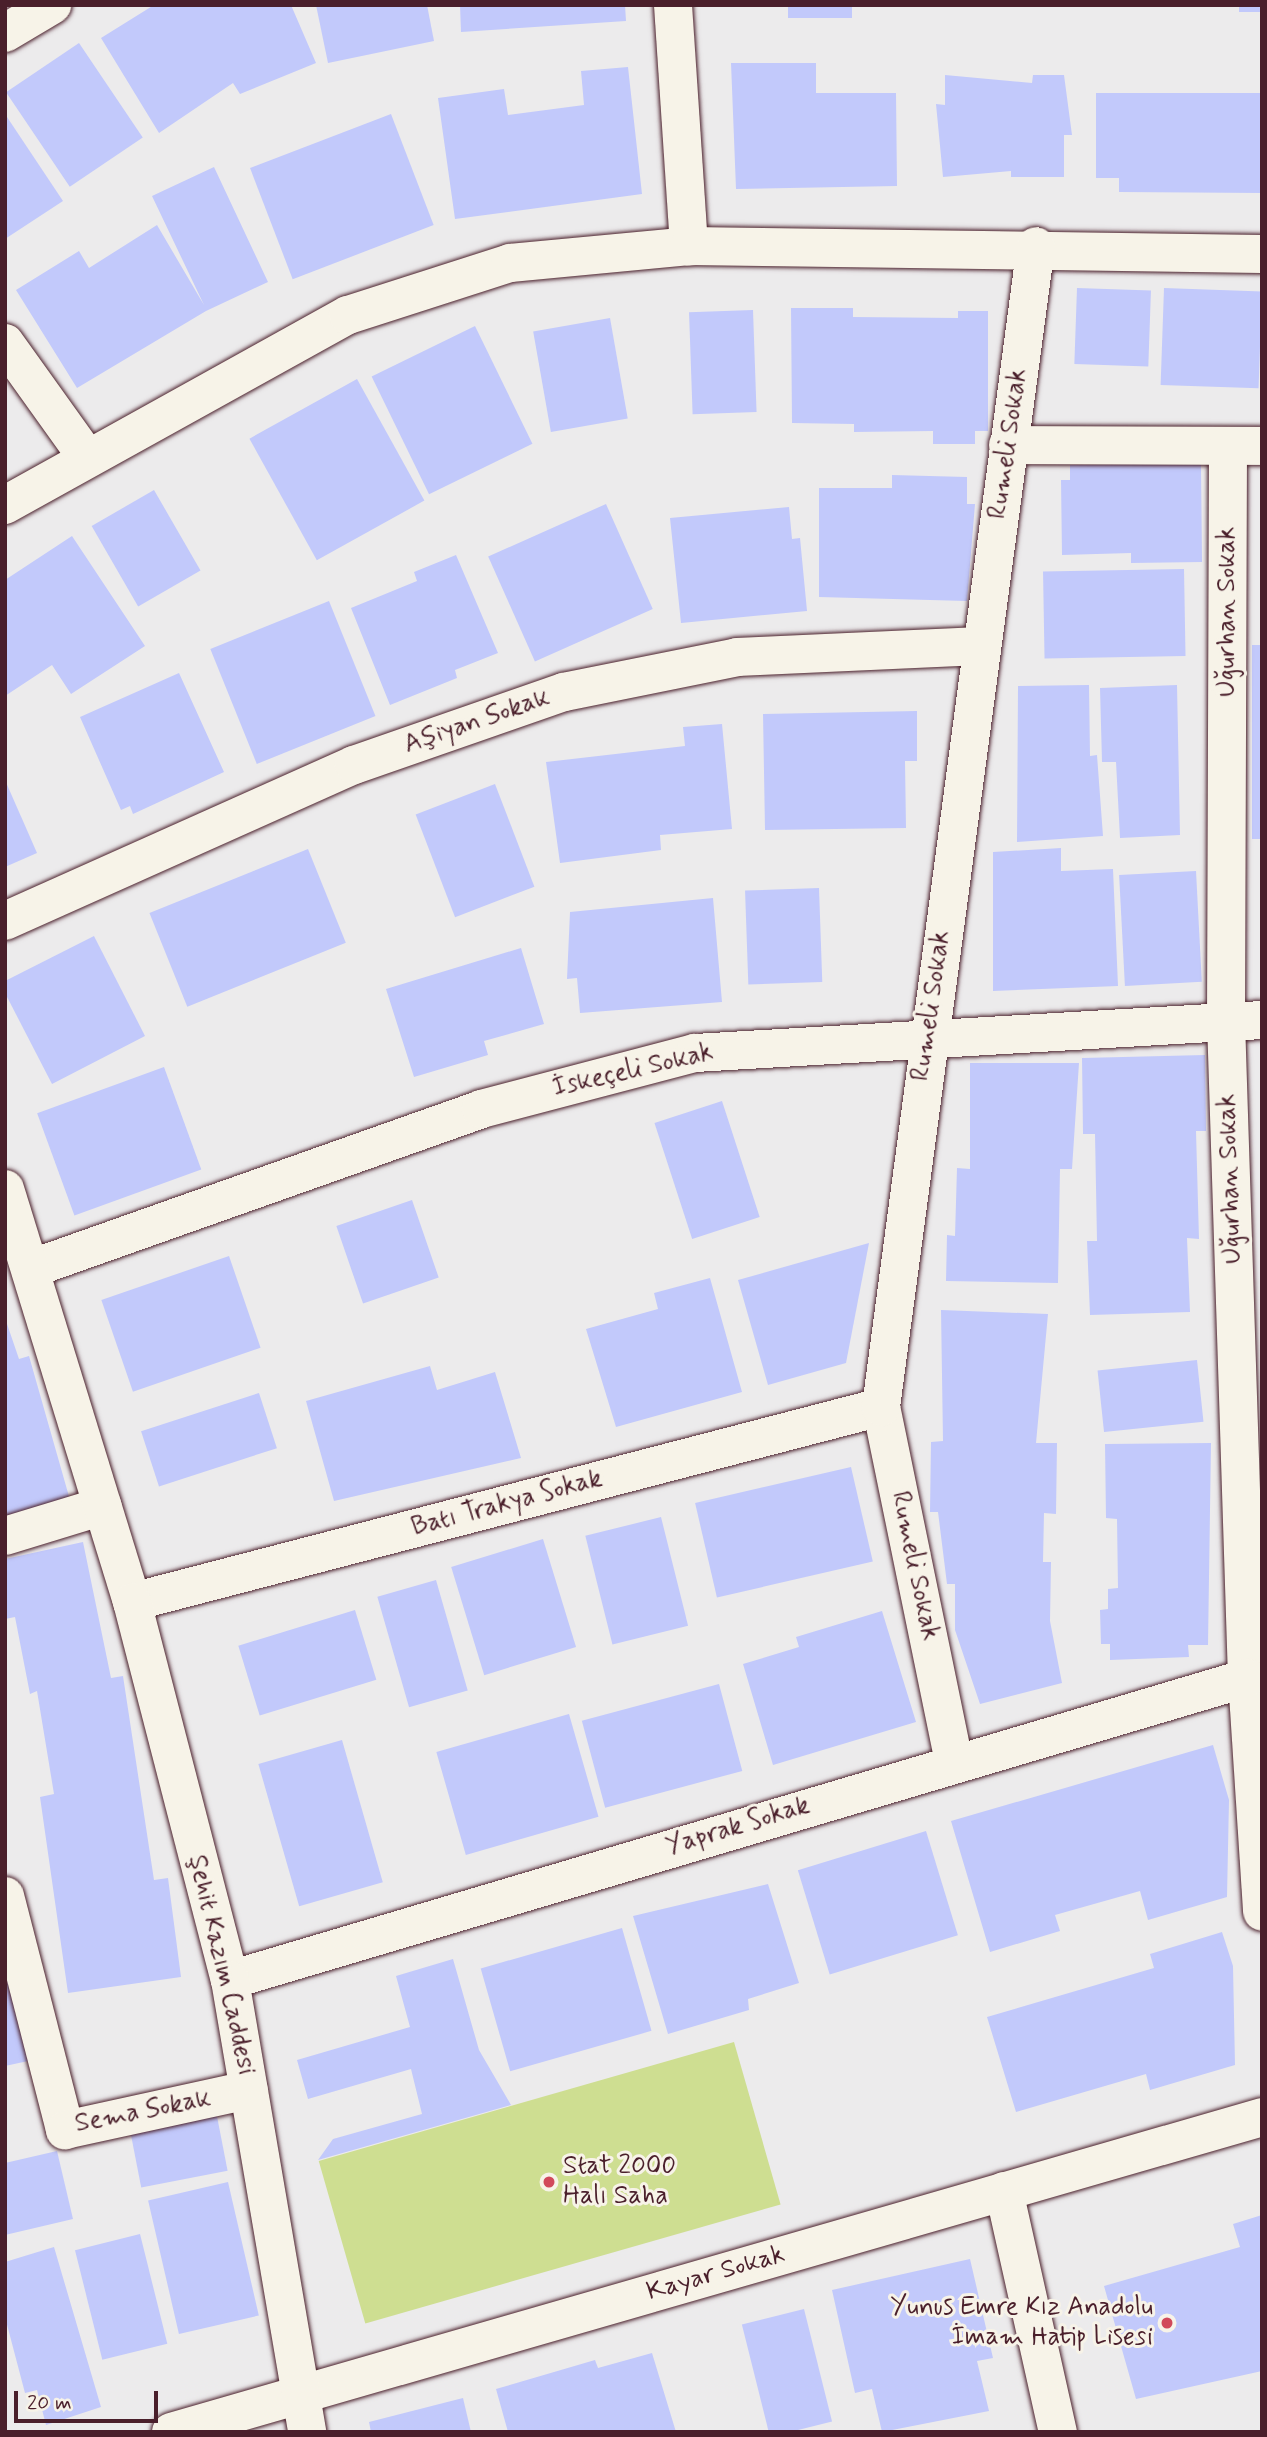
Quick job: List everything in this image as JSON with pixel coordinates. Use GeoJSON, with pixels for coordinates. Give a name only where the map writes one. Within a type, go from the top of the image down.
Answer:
{"type":"FeatureCollection","features":[{"type":"Feature","properties":{"kind":"street"},"geometry":{"type":"LineString","coordinates":[[5,33],[52,5]]}},
{"type":"Feature","properties":{"kind":"street"},"geometry":{"type":"LineString","coordinates":[[673,5],[689,246]]}},
{"type":"Feature","properties":{"kind":"street"},"geometry":{"type":"LineString","coordinates":[[5,505],[86,456],[348,315],[422,287],[510,263],[689,246],[1036,246],[1262,254]]}},
{"type":"Feature","properties":{"kind":"street","name":"Rumeli Sokak"},"geometry":{"type":"LineString","coordinates":[[954,1762],[881,1407],[927,1036],[1036,246]]}},
{"type":"Feature","properties":{"kind":"street"},"geometry":{"type":"LineString","coordinates":[[5,343],[86,456]]}},
{"type":"Feature","properties":{"kind":"street"},"geometry":{"type":"LineString","coordinates":[[1008,445],[1245,446]]}},
{"type":"Feature","properties":{"kind":"street","name":"Uğurhan Sokak"},"geometry":{"type":"LineString","coordinates":[[1245,446],[1247,1678],[1262,1912]]}},
{"type":"Feature","properties":{"kind":"street","name":"Aşiyan Sokak"},"geometry":{"type":"LineString","coordinates":[[5,921],[354,765],[564,692],[737,657],[981,646]]}},
{"type":"Feature","properties":{"kind":"street","name":"İskeçeli Sokak"},"geometry":{"type":"LineString","coordinates":[[33,1268],[481,1109],[621,1070],[745,1046],[1244,1021]]}},
{"type":"Feature","properties":{"kind":"street","name":"Şehit Kazım Caddesi"},"geometry":{"type":"LineString","coordinates":[[5,1189],[33,1268],[132,1602],[230,1980],[303,2393],[307,2432]]}},
{"type":"Feature","properties":{"kind":"street","name":"Batı Trakya Sokak"},"geometry":{"type":"LineString","coordinates":[[132,1602],[881,1407]]}},
{"type":"Feature","properties":{"kind":"street"},"geometry":{"type":"LineString","coordinates":[[5,1536],[103,1506]]}},
{"type":"Feature","properties":{"kind":"street","name":"Yaprak Sokak"},"geometry":{"type":"LineString","coordinates":[[230,1980],[954,1762],[1247,1678]]}},
{"type":"Feature","properties":{"kind":"street","name":"Sema Sokak"},"geometry":{"type":"LineString","coordinates":[[5,1896],[65,2130],[249,2090]]}},
{"type":"Feature","properties":{"kind":"street","name":"Kayar Sokak"},"geometry":{"type":"LineString","coordinates":[[171,2432],[1262,2117]]}},
{"type":"Feature","properties":{"kind":"street"},"geometry":{"type":"LineString","coordinates":[[1004,2191],[1058,2432]]}},
{"type":"Feature","properties":{"kind":"green space","name":"Stat 2000 Halı Saha"},"geometry":{"type":"Polygon","coordinates":[[[734,2042],[781,2204],[365,2324],[319,2161],[734,2042]]]}},
{"type":"Feature","properties":{"kind":"building"},"geometry":{"type":"Polygon","coordinates":[[[154,5],[291,5],[316,63],[240,94],[233,83],[159,133],[101,38],[154,5]]]}},
{"type":"Feature","properties":{"kind":"building"},"geometry":{"type":"Polygon","coordinates":[[[316,5],[427,5],[434,41],[328,63],[316,5]]]}},
{"type":"Feature","properties":{"kind":"building"},"geometry":{"type":"Polygon","coordinates":[[[460,5],[625,5],[626,21],[461,32],[460,5]]]}},
{"type":"Feature","properties":{"kind":"building"},"geometry":{"type":"Polygon","coordinates":[[[788,5],[852,5],[852,18],[788,18],[788,5]]]}},
{"type":"Feature","properties":{"kind":"building"},"geometry":{"type":"Polygon","coordinates":[[[1239,5],[1262,5],[1262,12],[1239,12],[1239,5]]]}},
{"type":"Feature","properties":{"kind":"building"},"geometry":{"type":"Polygon","coordinates":[[[79,43],[143,138],[70,187],[6,92],[79,43]]]}},
{"type":"Feature","properties":{"kind":"building"},"geometry":{"type":"Polygon","coordinates":[[[731,63],[816,63],[816,93],[896,93],[897,186],[736,189],[731,63]]]}},
{"type":"Feature","properties":{"kind":"building"},"geometry":{"type":"Polygon","coordinates":[[[628,67],[642,194],[455,219],[438,98],[504,89],[508,115],[584,105],[581,71],[628,67]]]}},
{"type":"Feature","properties":{"kind":"building"},"geometry":{"type":"Polygon","coordinates":[[[945,75],[1032,83],[1033,75],[1064,75],[1072,135],[1064,135],[1064,177],[1011,177],[1011,171],[943,177],[936,104],[945,105],[945,75]]]}},
{"type":"Feature","properties":{"kind":"building"},"geometry":{"type":"Polygon","coordinates":[[[1096,93],[1262,93],[1262,193],[1119,192],[1119,178],[1096,178],[1096,93]]]}},
{"type":"Feature","properties":{"kind":"building"},"geometry":{"type":"Polygon","coordinates":[[[5,114],[63,201],[5,239],[5,114]]]}},
{"type":"Feature","properties":{"kind":"building"},"geometry":{"type":"Polygon","coordinates":[[[391,114],[434,225],[293,279],[250,168],[391,114]]]}},
{"type":"Feature","properties":{"kind":"building"},"geometry":{"type":"Polygon","coordinates":[[[214,167],[268,282],[206,311],[77,388],[16,290],[79,251],[89,268],[157,225],[204,305],[152,196],[214,167]]]}},
{"type":"Feature","properties":{"kind":"building"},"geometry":{"type":"Polygon","coordinates":[[[1077,288],[1151,291],[1148,367],[1074,364],[1077,288]]]}},
{"type":"Feature","properties":{"kind":"building"},"geometry":{"type":"Polygon","coordinates":[[[1164,288],[1262,291],[1259,388],[1161,385],[1164,288]]]}},
{"type":"Feature","properties":{"kind":"building"},"geometry":{"type":"Polygon","coordinates":[[[791,308],[853,308],[853,317],[958,318],[958,311],[988,311],[988,431],[975,431],[975,444],[933,444],[933,431],[854,432],[854,424],[792,423],[791,308]]]}},
{"type":"Feature","properties":{"kind":"building"},"geometry":{"type":"Polygon","coordinates":[[[753,310],[757,412],[693,414],[689,312],[753,310]]]}},
{"type":"Feature","properties":{"kind":"building"},"geometry":{"type":"Polygon","coordinates":[[[610,318],[628,418],[551,432],[533,332],[610,318]]]}},
{"type":"Feature","properties":{"kind":"building"},"geometry":{"type":"Polygon","coordinates":[[[475,326],[532,444],[429,494],[372,376],[475,326]]]}},
{"type":"Feature","properties":{"kind":"building"},"geometry":{"type":"Polygon","coordinates":[[[357,379],[424,501],[317,560],[249,439],[357,379]]]}},
{"type":"Feature","properties":{"kind":"building"},"geometry":{"type":"Polygon","coordinates":[[[1201,463],[1202,562],[1131,563],[1131,553],[1062,555],[1061,480],[1070,480],[1070,465],[1201,463]]]}},
{"type":"Feature","properties":{"kind":"building"},"geometry":{"type":"Polygon","coordinates":[[[892,475],[967,477],[967,504],[975,504],[967,601],[819,597],[819,488],[892,488],[892,475]]]}},
{"type":"Feature","properties":{"kind":"building"},"geometry":{"type":"Polygon","coordinates":[[[154,490],[201,571],[138,607],[92,526],[154,490]]]}},
{"type":"Feature","properties":{"kind":"building"},"geometry":{"type":"Polygon","coordinates":[[[606,504],[653,609],[535,662],[488,556],[606,504]]]}},
{"type":"Feature","properties":{"kind":"building"},"geometry":{"type":"Polygon","coordinates":[[[789,507],[792,539],[800,538],[807,611],[681,623],[670,518],[789,507]]]}},
{"type":"Feature","properties":{"kind":"building"},"geometry":{"type":"Polygon","coordinates":[[[72,536],[145,646],[71,694],[52,665],[5,696],[5,580],[72,536]]]}},
{"type":"Feature","properties":{"kind":"building"},"geometry":{"type":"Polygon","coordinates":[[[456,555],[498,653],[455,670],[457,678],[390,705],[351,608],[417,581],[414,572],[456,555]]]}},
{"type":"Feature","properties":{"kind":"building"},"geometry":{"type":"Polygon","coordinates":[[[1184,569],[1186,656],[1045,658],[1043,571],[1184,569]]]}},
{"type":"Feature","properties":{"kind":"building"},"geometry":{"type":"Polygon","coordinates":[[[329,601],[375,716],[257,764],[210,649],[329,601]]]}},
{"type":"Feature","properties":{"kind":"building"},"geometry":{"type":"Polygon","coordinates":[[[1252,645],[1262,645],[1262,839],[1252,839],[1252,645]]]}},
{"type":"Feature","properties":{"kind":"building"},"geometry":{"type":"Polygon","coordinates":[[[179,673],[224,772],[133,814],[130,806],[121,810],[80,717],[179,673]]]}},
{"type":"Feature","properties":{"kind":"building"},"geometry":{"type":"Polygon","coordinates":[[[1089,685],[1090,756],[1097,755],[1103,836],[1017,842],[1018,686],[1089,685]]]}},
{"type":"Feature","properties":{"kind":"building"},"geometry":{"type":"Polygon","coordinates":[[[1177,685],[1180,835],[1120,838],[1116,762],[1102,762],[1100,688],[1177,685]]]}},
{"type":"Feature","properties":{"kind":"building"},"geometry":{"type":"Polygon","coordinates":[[[917,711],[917,761],[905,761],[906,828],[765,830],[763,714],[917,711]]]}},
{"type":"Feature","properties":{"kind":"building"},"geometry":{"type":"Polygon","coordinates":[[[722,724],[732,829],[660,835],[661,850],[560,863],[546,762],[685,746],[683,727],[722,724]]]}},
{"type":"Feature","properties":{"kind":"building"},"geometry":{"type":"Polygon","coordinates":[[[5,780],[37,853],[5,867],[5,780]]]}},
{"type":"Feature","properties":{"kind":"building"},"geometry":{"type":"Polygon","coordinates":[[[495,784],[534,887],[455,917],[416,814],[495,784]]]}},
{"type":"Feature","properties":{"kind":"building"},"geometry":{"type":"Polygon","coordinates":[[[1061,848],[1061,871],[1113,869],[1118,986],[993,991],[993,852],[1061,848]]]}},
{"type":"Feature","properties":{"kind":"building"},"geometry":{"type":"Polygon","coordinates":[[[308,849],[346,943],[187,1007],[149,913],[308,849]]]}},
{"type":"Feature","properties":{"kind":"building"},"geometry":{"type":"Polygon","coordinates":[[[1196,871],[1202,982],[1125,986],[1119,875],[1196,871]]]}},
{"type":"Feature","properties":{"kind":"building"},"geometry":{"type":"Polygon","coordinates":[[[819,888],[822,982],[748,985],[745,891],[819,888]]]}},
{"type":"Feature","properties":{"kind":"building"},"geometry":{"type":"Polygon","coordinates":[[[713,898],[722,1002],[580,1013],[577,978],[567,979],[570,912],[713,898]]]}},
{"type":"Feature","properties":{"kind":"building"},"geometry":{"type":"Polygon","coordinates":[[[94,936],[145,1036],[52,1084],[5,993],[5,981],[94,936]]]}},
{"type":"Feature","properties":{"kind":"building"},"geometry":{"type":"Polygon","coordinates":[[[521,948],[544,1024],[484,1041],[488,1055],[414,1077],[386,989],[521,948]]]}},
{"type":"Feature","properties":{"kind":"building"},"geometry":{"type":"Polygon","coordinates":[[[1205,1055],[1206,1131],[1196,1131],[1199,1239],[1187,1238],[1190,1312],[1090,1315],[1087,1241],[1097,1241],[1095,1134],[1083,1134],[1082,1058],[1205,1055]]]}},
{"type":"Feature","properties":{"kind":"building"},"geometry":{"type":"Polygon","coordinates":[[[970,1063],[1079,1063],[1072,1169],[1060,1169],[1058,1283],[946,1281],[947,1235],[955,1236],[957,1168],[970,1169],[970,1063]]]}},
{"type":"Feature","properties":{"kind":"building"},"geometry":{"type":"Polygon","coordinates":[[[164,1067],[201,1169],[74,1216],[37,1113],[164,1067]]]}},
{"type":"Feature","properties":{"kind":"building"},"geometry":{"type":"Polygon","coordinates":[[[722,1101],[760,1217],[692,1239],[654,1123],[722,1101]]]}},
{"type":"Feature","properties":{"kind":"building"},"geometry":{"type":"Polygon","coordinates":[[[412,1200],[439,1278],[363,1304],[336,1226],[412,1200]]]}},
{"type":"Feature","properties":{"kind":"building"},"geometry":{"type":"Polygon","coordinates":[[[869,1243],[846,1363],[768,1385],[738,1280],[869,1243]]]}},
{"type":"Feature","properties":{"kind":"building"},"geometry":{"type":"Polygon","coordinates":[[[229,1256],[261,1348],[133,1392],[101,1300],[229,1256]]]}},
{"type":"Feature","properties":{"kind":"building"},"geometry":{"type":"Polygon","coordinates":[[[710,1278],[742,1392],[616,1427],[586,1329],[658,1309],[654,1293],[710,1278]]]}},
{"type":"Feature","properties":{"kind":"building"},"geometry":{"type":"Polygon","coordinates":[[[941,1310],[1048,1314],[1036,1443],[1057,1443],[1056,1514],[1044,1513],[1043,1562],[1051,1562],[1050,1621],[1062,1683],[980,1704],[955,1630],[955,1584],[947,1584],[938,1512],[930,1512],[931,1442],[943,1441],[941,1310]]]}},
{"type":"Feature","properties":{"kind":"building"},"geometry":{"type":"Polygon","coordinates":[[[5,1318],[19,1359],[29,1356],[70,1500],[5,1519],[5,1318]]]}},
{"type":"Feature","properties":{"kind":"building"},"geometry":{"type":"Polygon","coordinates":[[[1197,1360],[1203,1422],[1104,1432],[1098,1370],[1197,1360]]]}},
{"type":"Feature","properties":{"kind":"building"},"geometry":{"type":"Polygon","coordinates":[[[430,1366],[437,1390],[495,1372],[521,1458],[334,1501],[306,1401],[430,1366]]]}},
{"type":"Feature","properties":{"kind":"building"},"geometry":{"type":"Polygon","coordinates":[[[259,1393],[277,1448],[159,1486],[141,1431],[259,1393]]]}},
{"type":"Feature","properties":{"kind":"building"},"geometry":{"type":"Polygon","coordinates":[[[1211,1443],[1208,1645],[1188,1645],[1189,1657],[1110,1660],[1110,1644],[1101,1644],[1100,1610],[1108,1609],[1108,1589],[1118,1588],[1117,1519],[1106,1518],[1105,1444],[1211,1443]]]}},
{"type":"Feature","properties":{"kind":"building"},"geometry":{"type":"Polygon","coordinates":[[[851,1467],[873,1562],[717,1598],[695,1503],[851,1467]]]}},
{"type":"Feature","properties":{"kind":"building"},"geometry":{"type":"Polygon","coordinates":[[[661,1517],[688,1626],[612,1645],[585,1536],[661,1517]]]}},
{"type":"Feature","properties":{"kind":"building"},"geometry":{"type":"Polygon","coordinates":[[[543,1539],[576,1647],[484,1675],[451,1567],[543,1539]]]}},
{"type":"Feature","properties":{"kind":"building"},"geometry":{"type":"Polygon","coordinates":[[[83,1542],[111,1678],[123,1676],[154,1880],[168,1878],[181,1977],[68,1993],[40,1797],[54,1794],[37,1691],[30,1694],[15,1617],[5,1619],[5,1559],[83,1542]]]}},
{"type":"Feature","properties":{"kind":"building"},"geometry":{"type":"Polygon","coordinates":[[[436,1580],[468,1691],[409,1707],[377,1597],[436,1580]]]}},
{"type":"Feature","properties":{"kind":"building"},"geometry":{"type":"Polygon","coordinates":[[[355,1610],[376,1680],[260,1715],[238,1646],[355,1610]]]}},
{"type":"Feature","properties":{"kind":"building"},"geometry":{"type":"Polygon","coordinates":[[[882,1611],[916,1722],[773,1765],[743,1664],[799,1647],[796,1637],[882,1611]]]}},
{"type":"Feature","properties":{"kind":"building"},"geometry":{"type":"Polygon","coordinates":[[[719,1684],[742,1771],[605,1808],[582,1721],[719,1684]]]}},
{"type":"Feature","properties":{"kind":"building"},"geometry":{"type":"Polygon","coordinates":[[[569,1714],[598,1817],[466,1855],[436,1752],[569,1714]]]}},
{"type":"Feature","properties":{"kind":"building"},"geometry":{"type":"Polygon","coordinates":[[[342,1740],[383,1882],[299,1906],[258,1764],[342,1740]]]}},
{"type":"Feature","properties":{"kind":"building"},"geometry":{"type":"Polygon","coordinates":[[[1213,1745],[1229,1800],[1227,1897],[1148,1920],[1140,1891],[1055,1915],[1060,1931],[990,1952],[951,1821],[1213,1745]]]}},
{"type":"Feature","properties":{"kind":"building"},"geometry":{"type":"Polygon","coordinates":[[[926,1831],[958,1935],[830,1974],[798,1870],[926,1831]]]}},
{"type":"Feature","properties":{"kind":"building"},"geometry":{"type":"Polygon","coordinates":[[[768,1884],[799,1983],[748,1999],[749,2010],[668,2034],[633,1916],[768,1884]]]}},
{"type":"Feature","properties":{"kind":"building"},"geometry":{"type":"Polygon","coordinates":[[[622,1928],[651,2031],[510,2071],[481,1969],[622,1928]]]}},
{"type":"Feature","properties":{"kind":"building"},"geometry":{"type":"Polygon","coordinates":[[[1222,1932],[1233,1966],[1235,2065],[1150,2090],[1146,2074],[1016,2112],[987,2017],[1154,1968],[1150,1954],[1222,1932]]]}},
{"type":"Feature","properties":{"kind":"building"},"geometry":{"type":"Polygon","coordinates":[[[5,1944],[42,2058],[5,2066],[5,1944]]]}},
{"type":"Feature","properties":{"kind":"building"},"geometry":{"type":"Polygon","coordinates":[[[453,1959],[479,2050],[511,2105],[318,2160],[333,2139],[422,2114],[411,2069],[308,2099],[297,2060],[410,2027],[396,1976],[453,1959]]]}},
{"type":"Feature","properties":{"kind":"building"},"geometry":{"type":"Polygon","coordinates":[[[215,2106],[228,2171],[141,2188],[129,2123],[215,2106]]]}},
{"type":"Feature","properties":{"kind":"building"},"geometry":{"type":"Polygon","coordinates":[[[57,2151],[73,2219],[5,2235],[5,2163],[57,2151]]]}},
{"type":"Feature","properties":{"kind":"building"},"geometry":{"type":"Polygon","coordinates":[[[228,2182],[259,2315],[179,2334],[148,2200],[228,2182]]]}},
{"type":"Feature","properties":{"kind":"building"},"geometry":{"type":"Polygon","coordinates":[[[1262,2215],[1262,2371],[1136,2399],[1104,2286],[1240,2247],[1233,2224],[1262,2215]]]}},
{"type":"Feature","properties":{"kind":"building"},"geometry":{"type":"Polygon","coordinates":[[[140,2234],[167,2344],[102,2360],[75,2250],[140,2234]]]}},
{"type":"Feature","properties":{"kind":"building"},"geometry":{"type":"Polygon","coordinates":[[[54,2247],[101,2407],[46,2425],[37,2390],[25,2393],[5,2317],[5,2262],[54,2247]]]}},
{"type":"Feature","properties":{"kind":"building"},"geometry":{"type":"Polygon","coordinates":[[[970,2259],[993,2358],[977,2361],[989,2411],[882,2432],[872,2389],[855,2393],[832,2290],[970,2259]]]}},
{"type":"Feature","properties":{"kind":"building"},"geometry":{"type":"Polygon","coordinates":[[[804,2309],[832,2422],[790,2432],[769,2432],[742,2324],[804,2309]]]}},
{"type":"Feature","properties":{"kind":"building"},"geometry":{"type":"Polygon","coordinates":[[[652,2353],[676,2432],[508,2432],[496,2389],[595,2360],[598,2368],[652,2353]]]}},
{"type":"Feature","properties":{"kind":"building"},"geometry":{"type":"Polygon","coordinates":[[[463,2398],[471,2432],[371,2432],[369,2422],[463,2398]]]}},
{"type":"Feature","properties":{"kind":"place","name":"Stat 2000 Halı Saha"},"geometry":{"type":"Point","coordinates":[549,2182]}},
{"type":"Feature","properties":{"kind":"place","name":"Yunus Emre Kız Anadolu İmam Hatip Lisesi"},"geometry":{"type":"Point","coordinates":[1167,2323]}}]}
